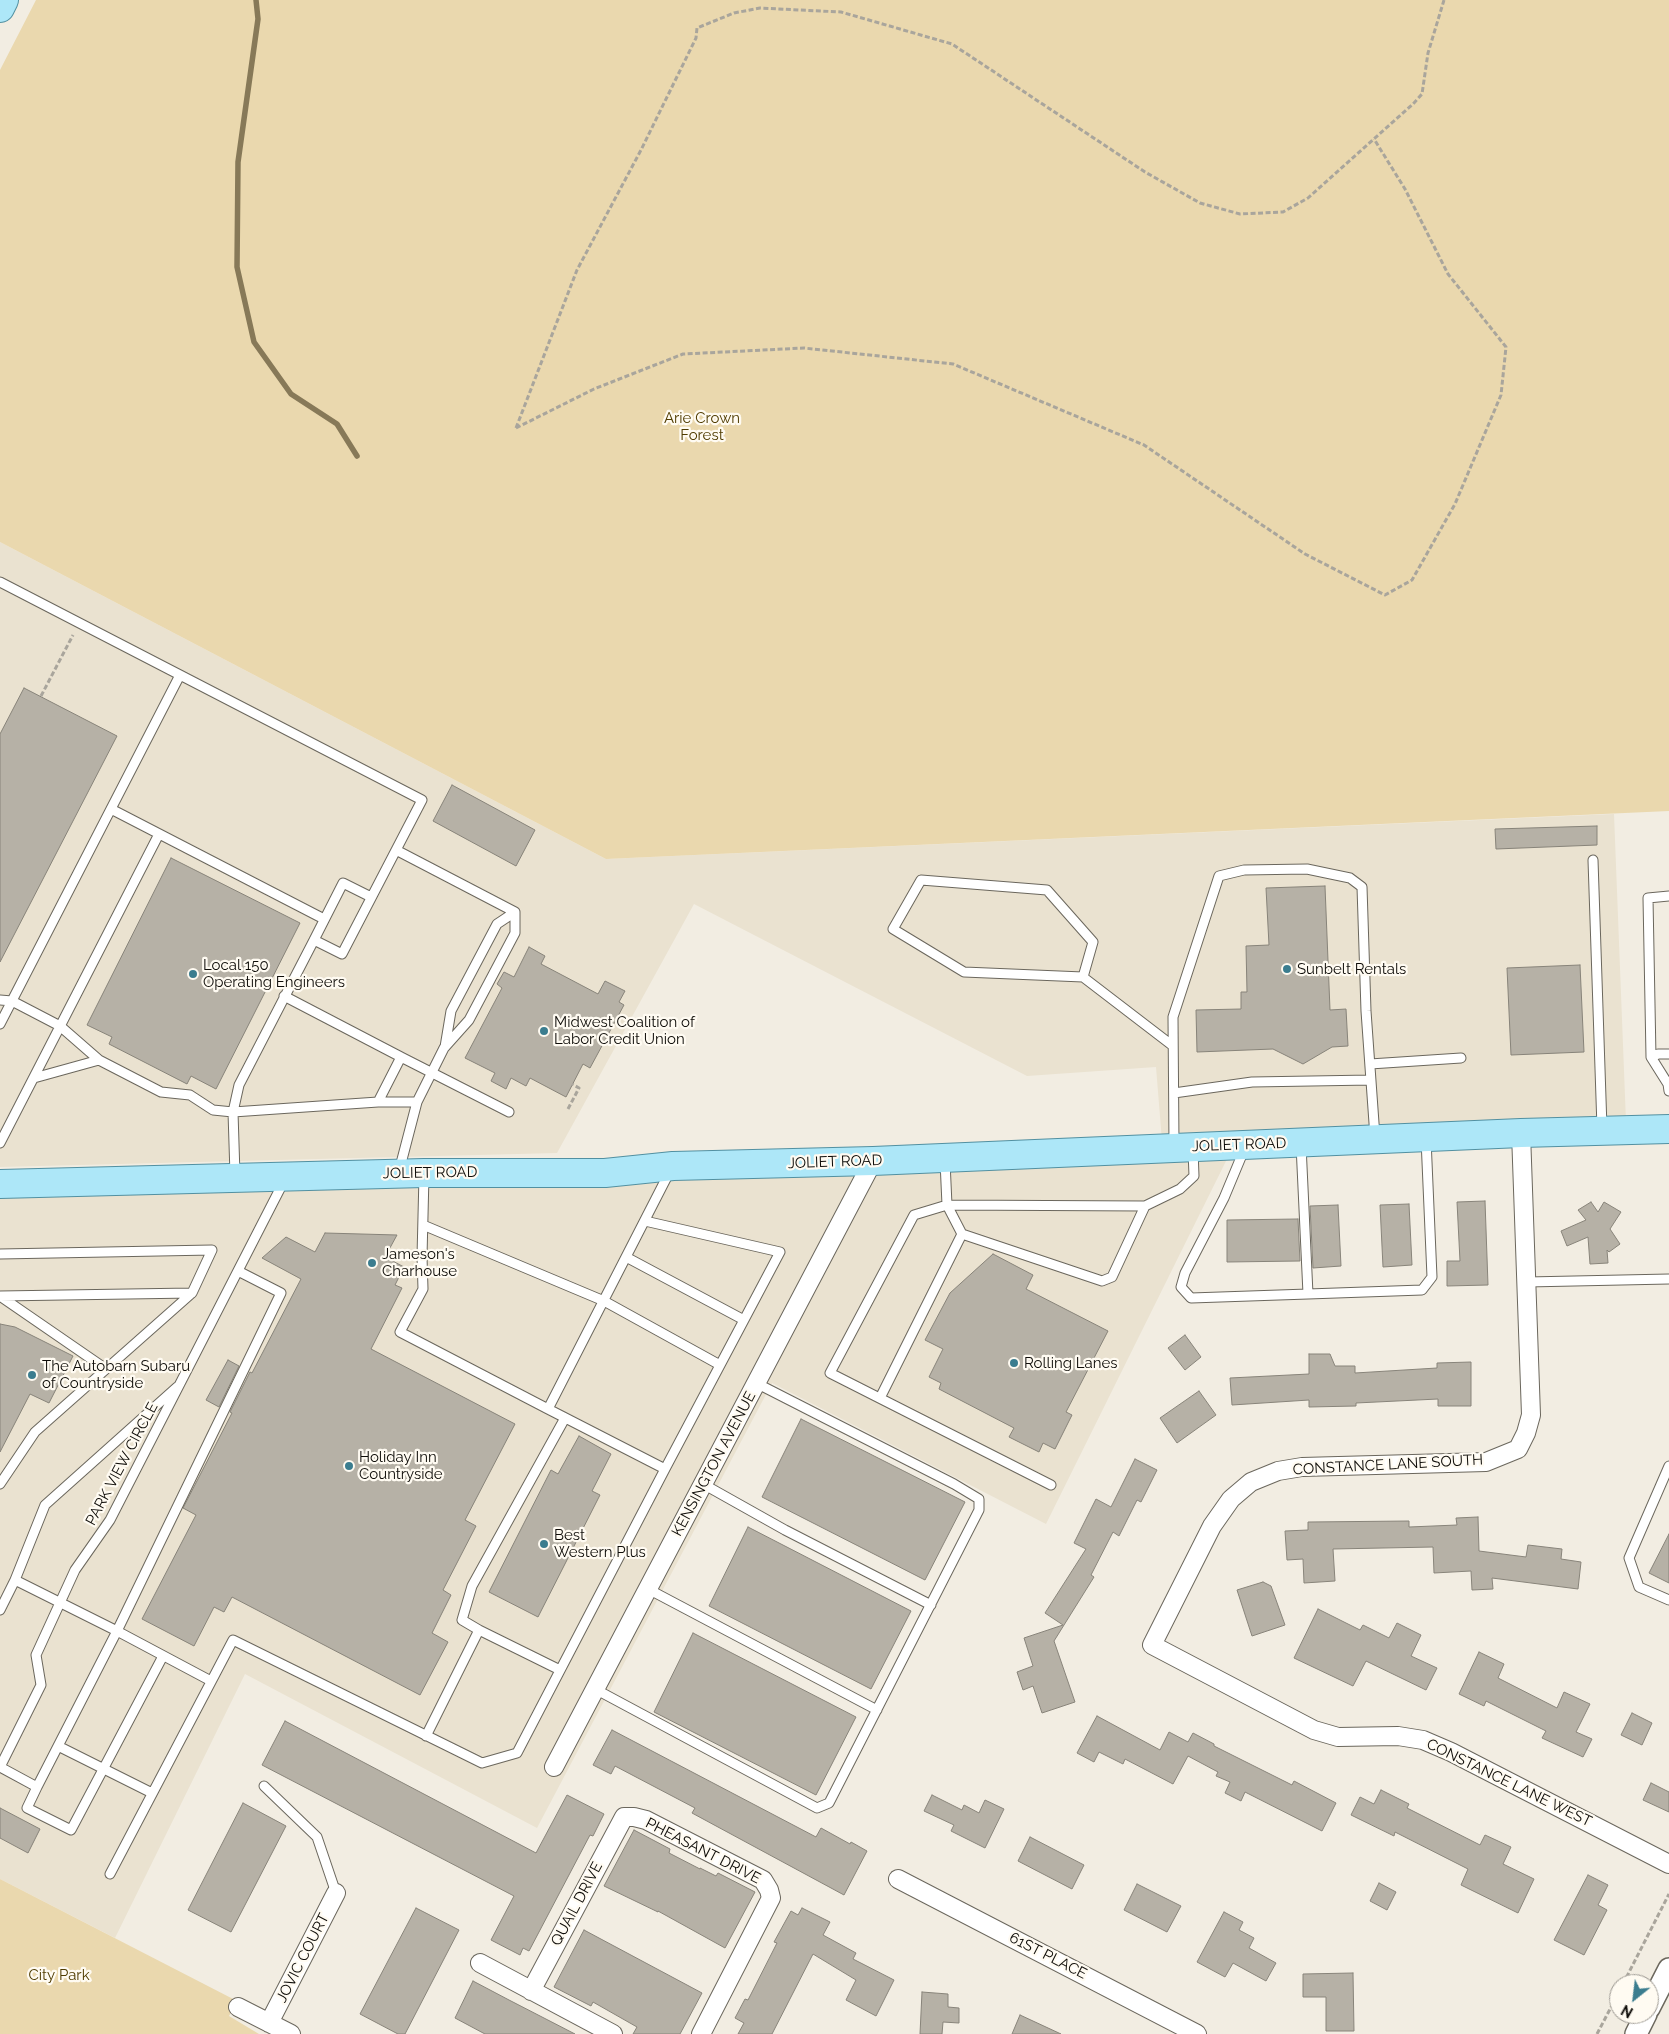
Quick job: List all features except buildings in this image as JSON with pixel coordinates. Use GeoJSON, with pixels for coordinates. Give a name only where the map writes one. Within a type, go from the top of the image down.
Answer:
{"type":"FeatureCollection","features":[{"type":"Feature","properties":{"kind":"main road"},"geometry":{"type":"LineString","coordinates":[[0,8],[4,0]]}},
{"type":"Feature","properties":{"kind":"main road","name":"JOLIET ROAD"},"geometry":{"type":"LineString","coordinates":[[0,1184],[411,1173],[606,1172],[673,1166],[873,1161],[1521,1133],[1669,1129]]}},
{"type":"Feature","properties":{"kind":"street","name":"CONSTANCE LANE SOUTH"},"geometry":{"type":"LineString","coordinates":[[1152,1645],[1212,1526],[1231,1499],[1251,1482],[1278,1471],[1302,1467],[1486,1462],[1518,1449],[1526,1433],[1531,1415],[1521,1133]]}},
{"type":"Feature","properties":{"kind":"street","name":"KENSINGTON AVENUE"},"geometry":{"type":"LineString","coordinates":[[554,1768],[873,1161]]}},
{"type":"Feature","properties":{"kind":"street","name":"CONSTANCE LANE WEST"},"geometry":{"type":"LineString","coordinates":[[1152,1645],[1314,1730],[1338,1738],[1398,1736],[1423,1740],[1669,1864]]}},
{"type":"Feature","properties":{"kind":"street","name":"PHEASANT DRIVE"},"geometry":{"type":"LineString","coordinates":[[624,1817],[646,1820],[763,1880],[769,1890],[771,1898],[701,2034]]}},
{"type":"Feature","properties":{"kind":"street","name":"QUAIL DRIVE"},"geometry":{"type":"LineString","coordinates":[[531,1991],[624,1817]]}},
{"type":"Feature","properties":{"kind":"street","name":"61ST PLACE"},"geometry":{"type":"LineString","coordinates":[[898,1879],[1198,2034]]}},
{"type":"Feature","properties":{"kind":"street","name":"JOVIC COURT"},"geometry":{"type":"LineString","coordinates":[[269,2023],[336,1892]]}},
{"type":"Feature","properties":{"kind":"street"},"geometry":{"type":"LineString","coordinates":[[480,1963],[613,2034]]}},
{"type":"Feature","properties":{"kind":"street"},"geometry":{"type":"LineString","coordinates":[[1659,1988],[1669,1969]]}},
{"type":"Feature","properties":{"kind":"street"},"geometry":{"type":"LineString","coordinates":[[238,2007],[291,2034]]}},
{"type":"Feature","properties":{"kind":"lane"},"geometry":{"type":"LineString","coordinates":[[0,582],[422,800],[342,954],[314,940]]}},
{"type":"Feature","properties":{"kind":"lane"},"geometry":{"type":"LineString","coordinates":[[0,1024],[180,675]]}},
{"type":"Feature","properties":{"kind":"lane"},"geometry":{"type":"LineString","coordinates":[[111,809],[324,919]]}},
{"type":"Feature","properties":{"kind":"lane"},"geometry":{"type":"LineString","coordinates":[[0,1143],[159,834]]}},
{"type":"Feature","properties":{"kind":"lane"},"geometry":{"type":"LineString","coordinates":[[396,850],[515,912]]}},
{"type":"Feature","properties":{"kind":"lane"},"geometry":{"type":"LineString","coordinates":[[1593,860],[1603,1131]]}},
{"type":"Feature","properties":{"kind":"lane"},"geometry":{"type":"LineString","coordinates":[[1051,1485],[830,1373],[914,1215],[947,1205],[1145,1206],[1180,1189],[1194,1176],[1184,1148],[1174,1093],[1172,1017],[1219,876],[1244,870],[1307,869],[1350,878],[1362,887],[1375,1140]]}},
{"type":"Feature","properties":{"kind":"lane"},"geometry":{"type":"LineString","coordinates":[[1083,976],[1093,942],[1047,890],[921,880],[893,929],[964,972],[1083,976],[1173,1046]]}},
{"type":"Feature","properties":{"kind":"lane"},"geometry":{"type":"LineString","coordinates":[[235,1178],[233,1112],[239,1085],[343,883],[371,897]]}},
{"type":"Feature","properties":{"kind":"lane"},"geometry":{"type":"LineString","coordinates":[[1669,896],[1648,898],[1651,1057],[1668,1084],[1669,1091]]}},
{"type":"Feature","properties":{"kind":"lane"},"geometry":{"type":"LineString","coordinates":[[444,1048],[451,1011],[497,924],[515,912]]}},
{"type":"Feature","properties":{"kind":"lane"},"geometry":{"type":"LineString","coordinates":[[515,912],[515,933],[469,1020],[444,1048],[417,1102],[411,1173],[423,1225],[423,1290],[400,1332],[665,1469]]}},
{"type":"Feature","properties":{"kind":"lane"},"geometry":{"type":"LineString","coordinates":[[284,996],[509,1112]]}},
{"type":"Feature","properties":{"kind":"lane"},"geometry":{"type":"LineString","coordinates":[[0,1000],[12,1001],[60,1026],[100,1060],[161,1092],[190,1096],[214,1110],[233,1112],[378,1102],[417,1102]]}},
{"type":"Feature","properties":{"kind":"lane"},"geometry":{"type":"LineString","coordinates":[[1651,1057],[1658,1054],[1669,1054]]}},
{"type":"Feature","properties":{"kind":"lane"},"geometry":{"type":"LineString","coordinates":[[378,1102],[401,1057]]}},
{"type":"Feature","properties":{"kind":"lane"},"geometry":{"type":"LineString","coordinates":[[1370,1064],[1460,1058]]}},
{"type":"Feature","properties":{"kind":"lane"},"geometry":{"type":"LineString","coordinates":[[34,1078],[100,1060]]}},
{"type":"Feature","properties":{"kind":"lane"},"geometry":{"type":"LineString","coordinates":[[1174,1093],[1252,1082],[1371,1080]]}},
{"type":"Feature","properties":{"kind":"lane"},"geometry":{"type":"LineString","coordinates":[[1246,1145],[1224,1198],[1185,1273],[1181,1287],[1191,1298],[1422,1290],[1432,1277],[1426,1137]]}},
{"type":"Feature","properties":{"kind":"lane"},"geometry":{"type":"LineString","coordinates":[[1301,1143],[1308,1294]]}},
{"type":"Feature","properties":{"kind":"lane"},"geometry":{"type":"LineString","coordinates":[[945,1158],[947,1205],[962,1234],[1102,1281],[1112,1277],[1145,1206]]}},
{"type":"Feature","properties":{"kind":"lane"},"geometry":{"type":"LineString","coordinates":[[548,1409],[673,1166]]}},
{"type":"Feature","properties":{"kind":"lane","name":"PARK VIEW CIRCLE"},"geometry":{"type":"LineString","coordinates":[[37,1786],[0,1767],[41,1685],[36,1655],[75,1570],[110,1520],[286,1176]]}},
{"type":"Feature","properties":{"kind":"lane"},"geometry":{"type":"LineString","coordinates":[[110,1874],[233,1640],[482,1763],[517,1753],[780,1252],[645,1221]]}},
{"type":"Feature","properties":{"kind":"lane"},"geometry":{"type":"LineString","coordinates":[[423,1225],[604,1301],[720,1365]]}},
{"type":"Feature","properties":{"kind":"lane"},"geometry":{"type":"LineString","coordinates":[[880,1398],[962,1234]]}},
{"type":"Feature","properties":{"kind":"lane"},"geometry":{"type":"LineString","coordinates":[[0,1254],[212,1250],[192,1293],[36,1432],[0,1484]]}},
{"type":"Feature","properties":{"kind":"lane"},"geometry":{"type":"LineString","coordinates":[[626,1257],[744,1320]]}},
{"type":"Feature","properties":{"kind":"lane"},"geometry":{"type":"LineString","coordinates":[[163,1656],[71,1830],[27,1808],[117,1632],[281,1293],[238,1271]]}},
{"type":"Feature","properties":{"kind":"lane"},"geometry":{"type":"LineString","coordinates":[[1527,1282],[1669,1279]]}},
{"type":"Feature","properties":{"kind":"lane"},"geometry":{"type":"LineString","coordinates":[[0,1296],[192,1293]]}},
{"type":"Feature","properties":{"kind":"lane"},"geometry":{"type":"LineString","coordinates":[[0,1296],[106,1369]]}},
{"type":"Feature","properties":{"kind":"lane"},"geometry":{"type":"LineString","coordinates":[[0,1610],[15,1580],[46,1505],[180,1383]]}},
{"type":"Feature","properties":{"kind":"lane"},"geometry":{"type":"LineString","coordinates":[[596,1689],[817,1808],[829,1803],[979,1510],[980,1499],[945,1479],[756,1383]]}},
{"type":"Feature","properties":{"kind":"lane"},"geometry":{"type":"LineString","coordinates":[[560,1670],[462,1620],[472,1586],[565,1418]]}},
{"type":"Feature","properties":{"kind":"lane"},"geometry":{"type":"LineString","coordinates":[[1669,1466],[1629,1558],[1639,1587],[1669,1600]]}},
{"type":"Feature","properties":{"kind":"lane"},"geometry":{"type":"LineString","coordinates":[[703,1484],[785,1530],[931,1605]]}},
{"type":"Feature","properties":{"kind":"lane"},"geometry":{"type":"LineString","coordinates":[[15,1580],[61,1602],[211,1681]]}},
{"type":"Feature","properties":{"kind":"lane"},"geometry":{"type":"LineString","coordinates":[[648,1589],[877,1710]]}},
{"type":"Feature","properties":{"kind":"lane"},"geometry":{"type":"LineString","coordinates":[[426,1736],[479,1630]]}},
{"type":"Feature","properties":{"kind":"lane"},"geometry":{"type":"LineString","coordinates":[[58,1746],[152,1793]]}},
{"type":"Feature","properties":{"kind":"lane"},"geometry":{"type":"LineString","coordinates":[[264,1786],[317,1837],[336,1892]]}},
{"type":"Feature","properties":{"kind":"path"},"geometry":{"type":"LineString","coordinates":[[1374,139],[1405,189],[1448,274],[1506,346],[1501,395],[1455,504],[1412,580],[1385,595],[1305,554],[1144,445],[953,364],[804,348],[683,354],[594,388],[516,428],[576,270],[641,150],[696,38],[697,28],[734,13],[760,8],[841,12],[952,44],[1145,172],[1200,203],[1240,214],[1283,212],[1308,198],[1422,94],[1428,53],[1444,0]]}},
{"type":"Feature","properties":{"kind":"path"},"geometry":{"type":"LineString","coordinates":[[41,696],[79,623]]}},
{"type":"Feature","properties":{"kind":"path"},"geometry":{"type":"LineString","coordinates":[[568,1109],[579,1088],[572,1084]]}},
{"type":"Feature","properties":{"kind":"path"},"geometry":{"type":"LineString","coordinates":[[1628,1974],[1669,1894]]}},
{"type":"Feature","properties":{"kind":"path"},"geometry":{"type":"LineString","coordinates":[[1597,2034],[1609,2011]]}},
{"type":"Feature","properties":{"kind":"shaded area"},"geometry":{"type":"Polygon","coordinates":[[[0,542],[606,859],[1614,814],[1626,1122],[1162,1141],[1156,1067],[1027,1076],[694,904],[557,1153],[0,1167],[0,542]]]}},
{"type":"Feature","properties":{"kind":"shaded area"},"geometry":{"type":"Polygon","coordinates":[[[1230,1153],[1046,1524],[772,1383],[537,1828],[245,1674],[115,1938],[0,1879],[0,1189],[1230,1153]]]}},
{"type":"Feature","properties":{"kind":"green space","name":"Arie Crown Forest"},"geometry":{"type":"Polygon","coordinates":[[[36,0],[1669,0],[1669,811],[606,859],[0,542],[0,70],[36,0]]]}},
{"type":"Feature","properties":{"kind":"green space","name":"City Park"},"geometry":{"type":"Polygon","coordinates":[[[0,1879],[237,2001],[229,2016],[259,2034],[0,2034],[0,1879]]]}},
{"type":"Feature","properties":{"kind":"waterway"},"geometry":{"type":"LineString","coordinates":[[256,0],[258,19],[238,162],[237,267],[254,342],[291,394],[337,424],[357,456]]}},
{"type":"Feature","properties":{"kind":"place","name":"Sunbelt Rentals"},"geometry":{"type":"Point","coordinates":[1287,969]}},
{"type":"Feature","properties":{"kind":"place","name":"Local 150 Operating Engineers"},"geometry":{"type":"Point","coordinates":[193,974]}},
{"type":"Feature","properties":{"kind":"place","name":"Midwest Coalition of Labor Credit Union"},"geometry":{"type":"Point","coordinates":[544,1031]}},
{"type":"Feature","properties":{"kind":"place","name":"Jameson's Charhouse"},"geometry":{"type":"Point","coordinates":[372,1263]}},
{"type":"Feature","properties":{"kind":"place","name":"Rolling Lanes"},"geometry":{"type":"Point","coordinates":[1014,1363]}},
{"type":"Feature","properties":{"kind":"place","name":"The Autobarn Subaru of Countryside"},"geometry":{"type":"Point","coordinates":[32,1375]}},
{"type":"Feature","properties":{"kind":"place","name":"Holiday Inn Countryside"},"geometry":{"type":"Point","coordinates":[349,1466]}},
{"type":"Feature","properties":{"kind":"place","name":"Best Western Plus"},"geometry":{"type":"Point","coordinates":[544,1544]}}]}
